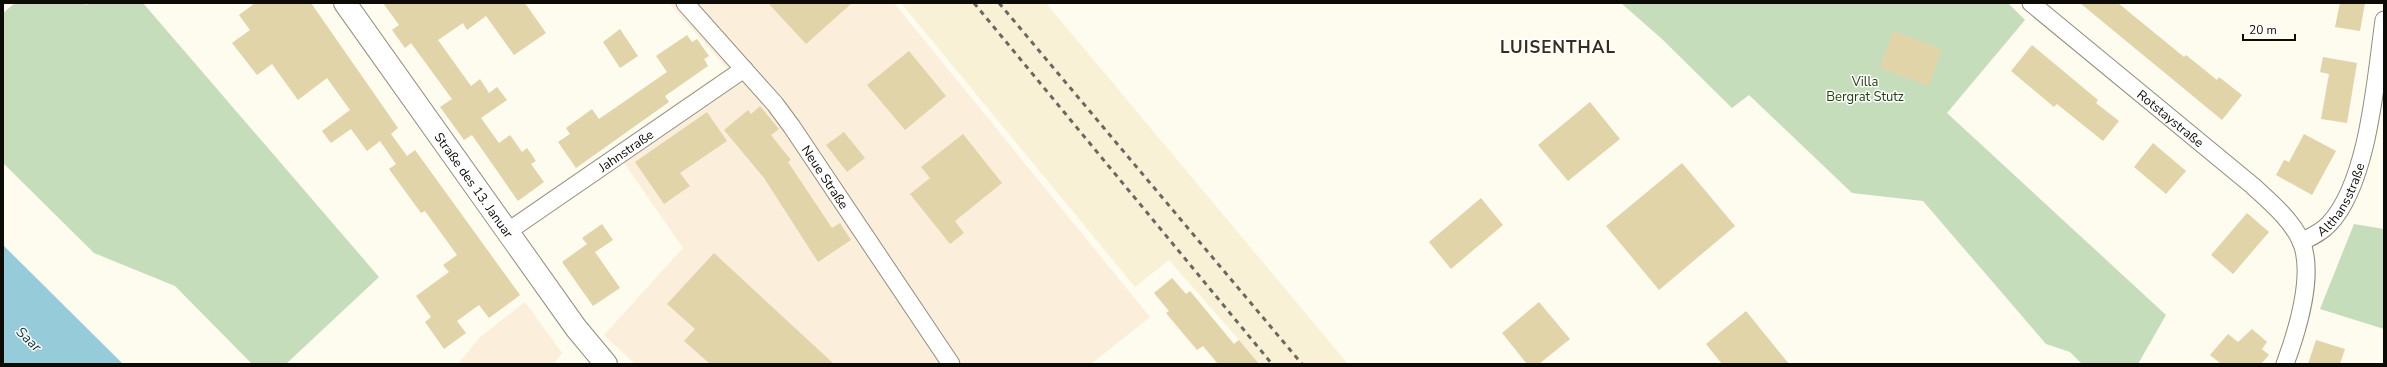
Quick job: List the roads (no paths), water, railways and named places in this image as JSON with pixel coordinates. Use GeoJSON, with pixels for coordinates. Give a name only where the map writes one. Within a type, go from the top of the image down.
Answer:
{"type":"FeatureCollection","features":[{"type":"Feature","properties":{"kind":"main road","name":"Straße des 13. Januar"},"geometry":{"type":"LineString","coordinates":[[345,3],[576,328],[606,364]]}},
{"type":"Feature","properties":{"kind":"street","name":"Neue Straße"},"geometry":{"type":"LineString","coordinates":[[685,3],[744,69],[792,127],[950,364]]}},
{"type":"Feature","properties":{"kind":"street","name":"Rotstaystraße"},"geometry":{"type":"LineString","coordinates":[[2031,3],[2253,186],[2277,208],[2301,242]]}},
{"type":"Feature","properties":{"kind":"street","name":"Althansstraße"},"geometry":{"type":"LineString","coordinates":[[2285,364],[2294,340],[2306,277],[2301,242],[2329,224],[2343,205],[2353,183],[2365,137],[2384,20]]}},
{"type":"Feature","properties":{"kind":"street","name":"Jahnstraße"},"geometry":{"type":"LineString","coordinates":[[507,232],[744,69]]}},
{"type":"Feature","properties":{"kind":"water","name":"Saar"},"geometry":{"type":"Polygon","coordinates":[[[3,245],[123,364],[3,364],[3,245]]]}},
{"type":"Feature","properties":{"kind":"railway"},"geometry":{"type":"LineString","coordinates":[[974,3],[1272,364]]}},
{"type":"Feature","properties":{"kind":"railway"},"geometry":{"type":"LineString","coordinates":[[999,3],[1302,364]]}},
{"type":"Feature","properties":{"kind":"district","name":"LUISENTHAL"},"geometry":{"type":"Point","coordinates":[1558,47]}},
{"type":"Feature","properties":{"kind":"park label","name":"Villa Bergrat Stutz"},"geometry":{"type":"Point","coordinates":[1865,88]}}]}
